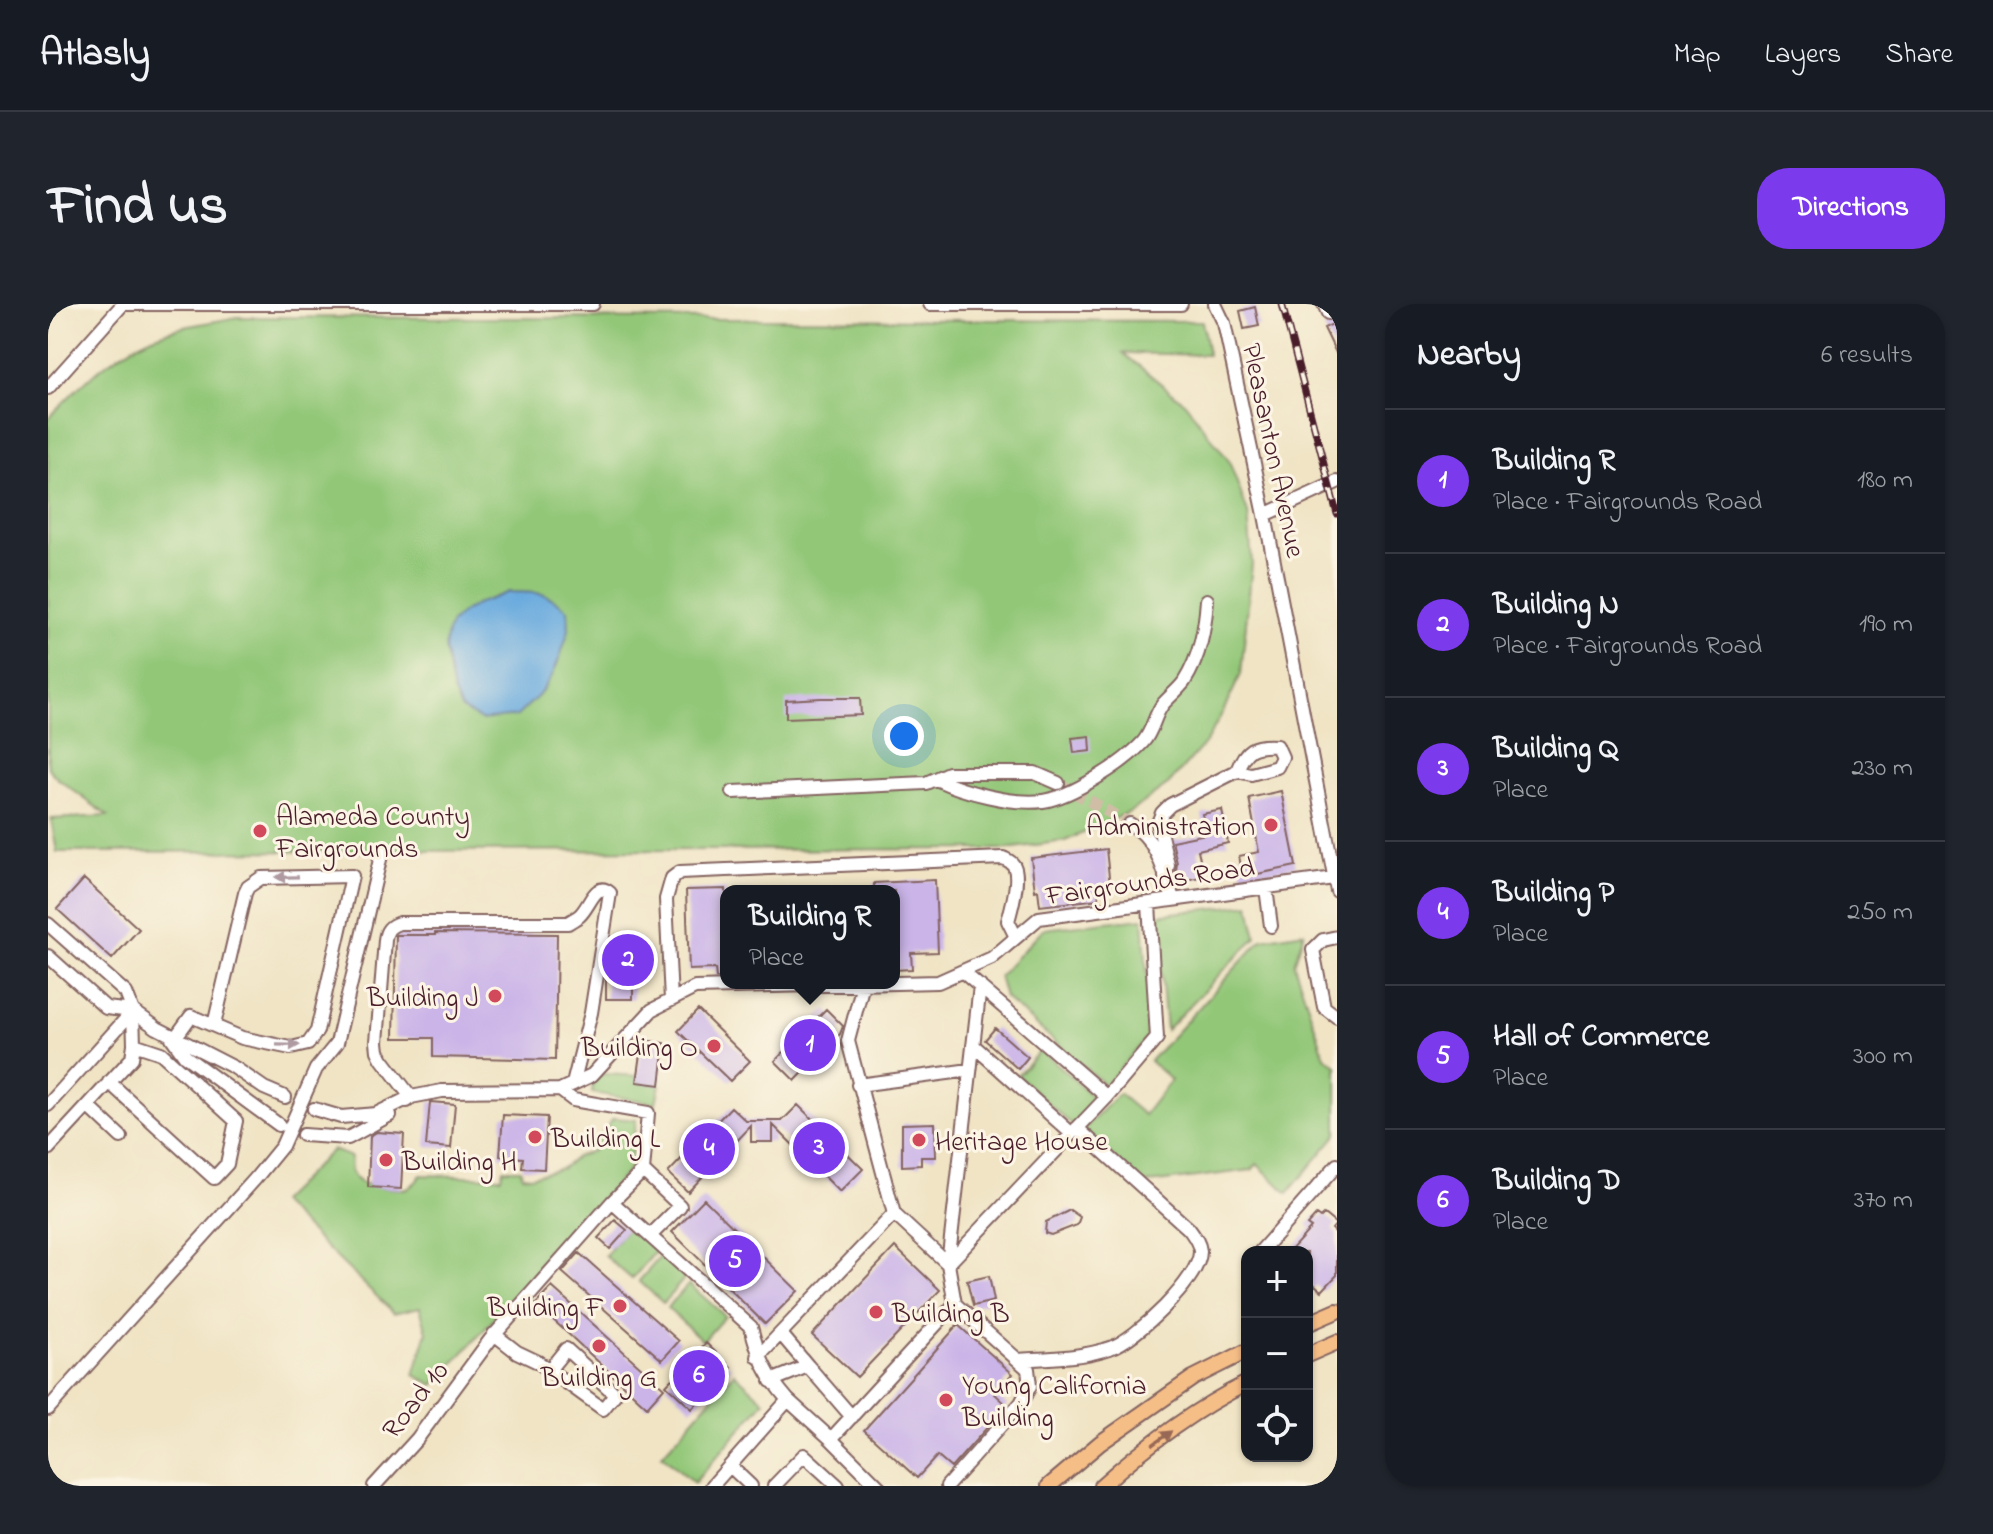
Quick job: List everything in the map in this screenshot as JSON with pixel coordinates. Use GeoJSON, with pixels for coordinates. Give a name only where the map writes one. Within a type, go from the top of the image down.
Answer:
{"type":"FeatureCollection","features":[{"type":"Feature","properties":{"kind":"main road"},"geometry":{"type":"LineString","coordinates":[[1313,1321],[1337,1311]]}},
{"type":"Feature","properties":{"kind":"main road"},"geometry":{"type":"LineString","coordinates":[[1313,1352],[1337,1342]]}},
{"type":"Feature","properties":{"kind":"main road"},"geometry":{"type":"LineString","coordinates":[[1049,1486],[1100,1443],[1193,1378],[1241,1354]]}},
{"type":"Feature","properties":{"kind":"main road"},"geometry":{"type":"LineString","coordinates":[[1101,1486],[1122,1466],[1213,1400],[1241,1386]]}},
{"type":"Feature","properties":{"kind":"street"},"geometry":{"type":"LineString","coordinates":[[48,388],[123,304],[593,304]]}},
{"type":"Feature","properties":{"kind":"street"},"geometry":{"type":"LineString","coordinates":[[930,304],[1181,304]]}},
{"type":"Feature","properties":{"kind":"street","name":"Pleasanton Avenue"},"geometry":{"type":"LineString","coordinates":[[1215,304],[1224,323],[1265,515],[1336,885]]}},
{"type":"Feature","properties":{"kind":"street"},"geometry":{"type":"LineString","coordinates":[[1265,515],[1337,482]]}},
{"type":"Feature","properties":{"kind":"street"},"geometry":{"type":"LineString","coordinates":[[936,779],[982,794],[1043,801],[1072,791],[1105,771],[1144,741],[1154,726],[1159,710],[1184,683],[1202,640],[1207,600]]}},
{"type":"Feature","properties":{"kind":"street"},"geometry":{"type":"LineString","coordinates":[[1165,877],[1168,865],[1159,818],[1170,805],[1237,771]]}},
{"type":"Feature","properties":{"kind":"street"},"geometry":{"type":"LineString","coordinates":[[733,792],[926,783],[948,773],[1035,773],[1058,783]]}},
{"type":"Feature","properties":{"kind":"street"},"geometry":{"type":"LineString","coordinates":[[1130,824],[1148,837],[1173,899]]}},
{"type":"Feature","properties":{"kind":"street"},"geometry":{"type":"LineString","coordinates":[[48,1409],[282,1146],[316,1069],[337,1043],[382,851]]}},
{"type":"Feature","properties":{"kind":"street"},"geometry":{"type":"LineString","coordinates":[[671,1000],[666,899],[672,878],[680,872],[1003,858],[1015,868],[1015,897],[1008,921],[1016,937]]}},
{"type":"Feature","properties":{"kind":"street"},"geometry":{"type":"LineString","coordinates":[[173,1036],[191,1016],[242,1038],[291,1048],[308,1044],[317,1031],[352,876],[261,878],[248,887],[214,1025]]}},
{"type":"Feature","properties":{"kind":"street","name":"Fairgrounds Road"},"geometry":{"type":"LineString","coordinates":[[900,983],[938,982],[963,972],[992,958],[1039,918],[1266,888],[1336,885]]}},
{"type":"Feature","properties":{"kind":"street"},"geometry":{"type":"LineString","coordinates":[[303,1135],[348,1138],[391,1115],[411,1097],[378,1051],[385,940],[391,926],[399,923],[568,923],[579,916],[598,890],[603,888],[610,893],[591,1013],[573,1084]]}},
{"type":"Feature","properties":{"kind":"street"},"geometry":{"type":"LineString","coordinates":[[1266,888],[1271,926]]}},
{"type":"Feature","properties":{"kind":"street"},"geometry":{"type":"LineString","coordinates":[[948,1264],[1107,1097],[1157,1038],[1149,904]]}},
{"type":"Feature","properties":{"kind":"street"},"geometry":{"type":"LineString","coordinates":[[48,924],[126,993],[133,1011],[134,1044],[132,1058],[48,1149]]}},
{"type":"Feature","properties":{"kind":"street"},"geometry":{"type":"LineString","coordinates":[[1337,937],[1323,940],[1313,950],[1324,1007],[1337,1017]]}},
{"type":"Feature","properties":{"kind":"street"},"geometry":{"type":"LineString","coordinates":[[48,956],[106,1008],[133,1011],[157,1028],[285,1097]]}},
{"type":"Feature","properties":{"kind":"street"},"geometry":{"type":"LineString","coordinates":[[963,972],[1107,1097]]}},
{"type":"Feature","properties":{"kind":"street"},"geometry":{"type":"LineString","coordinates":[[947,1486],[1021,1403],[1030,1386],[1028,1369],[955,1304],[948,1264],[980,986]]}},
{"type":"Feature","properties":{"kind":"street","name":"Fairgrounds Road"},"geometry":{"type":"LineString","coordinates":[[314,1109],[341,1117],[376,1114],[411,1097],[442,1091],[560,1090],[592,1075],[652,1010],[695,988],[720,987]]}},
{"type":"Feature","properties":{"kind":"street"},"geometry":{"type":"LineString","coordinates":[[862,989],[848,1041],[894,1214],[948,1264]]}},
{"type":"Feature","properties":{"kind":"street"},"geometry":{"type":"LineString","coordinates":[[48,1105],[133,1011]]}},
{"type":"Feature","properties":{"kind":"street"},"geometry":{"type":"LineString","coordinates":[[173,1036],[185,1056],[279,1125]]}},
{"type":"Feature","properties":{"kind":"street"},"geometry":{"type":"LineString","coordinates":[[109,1082],[214,1178],[227,1164],[236,1121],[161,1053],[134,1044]]}},
{"type":"Feature","properties":{"kind":"street"},"geometry":{"type":"LineString","coordinates":[[973,1045],[1189,1229],[1197,1240],[1200,1253],[1188,1278],[1162,1310],[1114,1347],[1066,1357],[1018,1360]]}},
{"type":"Feature","properties":{"kind":"street"},"geometry":{"type":"LineString","coordinates":[[858,1085],[970,1070]]}},
{"type":"Feature","properties":{"kind":"street"},"geometry":{"type":"LineString","coordinates":[[560,1090],[573,1100],[648,1113],[643,1171],[680,1206],[650,1236]]}},
{"type":"Feature","properties":{"kind":"street"},"geometry":{"type":"LineString","coordinates":[[88,1106],[121,1137]]}},
{"type":"Feature","properties":{"kind":"street"},"geometry":{"type":"LineString","coordinates":[[1265,1246],[1337,1165]]}},
{"type":"Feature","properties":{"kind":"street","name":"Road 10"},"geometry":{"type":"LineString","coordinates":[[374,1486],[417,1439],[492,1337],[643,1171]]}},
{"type":"Feature","properties":{"kind":"street"},"geometry":{"type":"LineString","coordinates":[[612,1202],[751,1327],[758,1357],[771,1381],[878,1486]]}},
{"type":"Feature","properties":{"kind":"street"},"geometry":{"type":"LineString","coordinates":[[758,1357],[894,1214]]}},
{"type":"Feature","properties":{"kind":"street"},"geometry":{"type":"LineString","coordinates":[[831,1439],[955,1304]]}},
{"type":"Feature","properties":{"kind":"street"},"geometry":{"type":"LineString","coordinates":[[781,1334],[852,1417]]}},
{"type":"Feature","properties":{"kind":"street"},"geometry":{"type":"LineString","coordinates":[[492,1337],[549,1370],[603,1409],[615,1394],[566,1349],[549,1370]]}},
{"type":"Feature","properties":{"kind":"street"},"geometry":{"type":"LineString","coordinates":[[771,1381],[808,1366]]}},
{"type":"Feature","properties":{"kind":"street"},"geometry":{"type":"LineString","coordinates":[[712,1486],[788,1400]]}},
{"type":"Feature","properties":{"kind":"street"},"geometry":{"type":"LineString","coordinates":[[774,1486],[804,1455],[838,1486]]}},
{"type":"Feature","properties":{"kind":"street"},"geometry":{"type":"LineString","coordinates":[[730,1466],[751,1486]]}},
{"type":"Feature","properties":{"kind":"green space"},"geometry":{"type":"Polygon","coordinates":[[[237,317],[1202,321],[1208,355],[1123,353],[1185,403],[1229,461],[1248,513],[1252,564],[1241,674],[1206,742],[1169,784],[1130,812],[1065,841],[1006,849],[57,852],[51,819],[108,816],[48,768],[48,419],[102,367],[134,346],[177,329],[237,317]]]}},
{"type":"Feature","properties":{"kind":"green space"},"geometry":{"type":"Polygon","coordinates":[[[1250,904],[1256,937],[1166,1030],[1156,915],[1250,904]]]}},
{"type":"Feature","properties":{"kind":"green space"},"geometry":{"type":"Polygon","coordinates":[[[1143,918],[1150,1019],[1146,1039],[1105,1085],[1005,998],[999,976],[1043,929],[1143,918]]]}},
{"type":"Feature","properties":{"kind":"green space"},"geometry":{"type":"Polygon","coordinates":[[[1304,932],[1294,964],[1325,1057],[1337,1066],[1337,1134],[1288,1193],[1257,1164],[1252,1170],[1142,1184],[1083,1130],[1119,1094],[1144,1115],[1171,1080],[1150,1061],[1262,939],[1304,932]]]}},
{"type":"Feature","properties":{"kind":"green space"},"geometry":{"type":"Polygon","coordinates":[[[1041,1050],[1096,1100],[1073,1126],[1017,1075],[1041,1050]]]}},
{"type":"Feature","properties":{"kind":"green space"},"geometry":{"type":"Polygon","coordinates":[[[604,1074],[638,1076],[638,1082],[660,1085],[656,1103],[592,1093],[593,1082],[604,1074]]]}},
{"type":"Feature","properties":{"kind":"green space"},"geometry":{"type":"Polygon","coordinates":[[[613,1118],[636,1120],[629,1170],[434,1385],[414,1375],[427,1332],[420,1307],[394,1313],[279,1202],[332,1150],[351,1157],[355,1179],[380,1187],[407,1188],[421,1175],[501,1177],[503,1169],[521,1169],[522,1175],[531,1176],[562,1168],[576,1157],[592,1151],[613,1118]]]}},
{"type":"Feature","properties":{"kind":"green space"},"geometry":{"type":"Polygon","coordinates":[[[628,1228],[656,1251],[632,1279],[605,1256],[628,1228]]]}},
{"type":"Feature","properties":{"kind":"green space"},"geometry":{"type":"Polygon","coordinates":[[[661,1256],[685,1278],[663,1303],[639,1281],[661,1256]]]}},
{"type":"Feature","properties":{"kind":"green space"},"geometry":{"type":"Polygon","coordinates":[[[689,1284],[725,1316],[703,1341],[667,1308],[689,1284]]]}},
{"type":"Feature","properties":{"kind":"green space"},"geometry":{"type":"Polygon","coordinates":[[[734,1373],[765,1401],[694,1483],[662,1455],[734,1373]]]}},
{"type":"Feature","properties":{"kind":"water"},"geometry":{"type":"Polygon","coordinates":[[[509,592],[534,593],[553,599],[568,610],[569,630],[552,676],[538,696],[517,716],[481,720],[461,709],[453,692],[444,648],[447,633],[451,623],[462,613],[509,592]]]}},
{"type":"Feature","properties":{"kind":"building"},"geometry":{"type":"Polygon","coordinates":[[[1255,307],[1259,326],[1244,329],[1240,311],[1255,307]]]}},
{"type":"Feature","properties":{"kind":"building"},"geometry":{"type":"Polygon","coordinates":[[[1337,322],[1337,355],[1324,328],[1337,322]]]}},
{"type":"Feature","properties":{"kind":"building"},"geometry":{"type":"Polygon","coordinates":[[[860,698],[861,715],[786,718],[786,700],[860,698]]]}},
{"type":"Feature","properties":{"kind":"building"},"geometry":{"type":"Polygon","coordinates":[[[1090,736],[1091,751],[1074,753],[1072,738],[1090,736]]]}},
{"type":"Feature","properties":{"kind":"building","name":"Administration"},"geometry":{"type":"Polygon","coordinates":[[[1281,791],[1296,866],[1243,877],[1239,856],[1259,852],[1249,798],[1281,791]]]}},
{"type":"Feature","properties":{"kind":"building"},"geometry":{"type":"Polygon","coordinates":[[[1222,810],[1228,843],[1198,850],[1204,876],[1178,882],[1172,841],[1206,834],[1202,814],[1222,810]]]}},
{"type":"Feature","properties":{"kind":"building"},"geometry":{"type":"Polygon","coordinates":[[[1106,849],[1110,886],[1098,888],[1099,899],[1040,906],[1031,858],[1106,849]]]}},
{"type":"Feature","properties":{"kind":"building"},"geometry":{"type":"Polygon","coordinates":[[[84,879],[139,929],[112,959],[57,909],[84,879]]]}},
{"type":"Feature","properties":{"kind":"building"},"geometry":{"type":"Polygon","coordinates":[[[935,880],[938,952],[911,953],[912,969],[900,970],[900,885],[874,883],[935,880]]]}},
{"type":"Feature","properties":{"kind":"building"},"geometry":{"type":"Polygon","coordinates":[[[720,889],[720,978],[716,978],[715,969],[689,970],[686,890],[720,889]]]}},
{"type":"Feature","properties":{"kind":"building","name":"Building J"},"geometry":{"type":"Polygon","coordinates":[[[557,934],[555,1060],[433,1057],[433,1038],[394,1038],[396,935],[557,934]]]}},
{"type":"Feature","properties":{"kind":"building"},"geometry":{"type":"Polygon","coordinates":[[[613,946],[642,946],[642,980],[633,980],[633,999],[606,999],[606,974],[613,974],[613,946]]]}},
{"type":"Feature","properties":{"kind":"building"},"geometry":{"type":"Polygon","coordinates":[[[826,1009],[843,1026],[840,1034],[795,1081],[775,1061],[826,1009]]]}},
{"type":"Feature","properties":{"kind":"building","name":"Building O"},"geometry":{"type":"Polygon","coordinates":[[[698,1010],[750,1061],[730,1081],[678,1031],[698,1010]]]}},
{"type":"Feature","properties":{"kind":"building"},"geometry":{"type":"Polygon","coordinates":[[[995,1028],[1028,1057],[1018,1069],[985,1040],[995,1028]]]}},
{"type":"Feature","properties":{"kind":"building"},"geometry":{"type":"Polygon","coordinates":[[[643,1040],[665,1043],[660,1085],[637,1082],[643,1040]]]}},
{"type":"Feature","properties":{"kind":"building"},"geometry":{"type":"Polygon","coordinates":[[[430,1102],[455,1104],[451,1148],[426,1146],[430,1102]]]}},
{"type":"Feature","properties":{"kind":"building"},"geometry":{"type":"Polygon","coordinates":[[[798,1105],[863,1169],[840,1192],[773,1125],[773,1142],[751,1142],[751,1126],[688,1192],[668,1173],[731,1107],[746,1121],[782,1121],[798,1105]]]}},
{"type":"Feature","properties":{"kind":"building"},"geometry":{"type":"Polygon","coordinates":[[[503,1115],[547,1117],[544,1169],[522,1168],[523,1158],[500,1156],[503,1115]]]}},
{"type":"Feature","properties":{"kind":"building","name":"Heritage House"},"geometry":{"type":"Polygon","coordinates":[[[935,1123],[936,1157],[921,1157],[921,1165],[902,1166],[902,1124],[935,1123]]]}},
{"type":"Feature","properties":{"kind":"building","name":"Building H"},"geometry":{"type":"Polygon","coordinates":[[[377,1132],[404,1134],[401,1189],[368,1187],[370,1136],[377,1132]]]}},
{"type":"Feature","properties":{"kind":"building"},"geometry":{"type":"Polygon","coordinates":[[[704,1199],[798,1291],[765,1324],[672,1232],[704,1199]]]}},
{"type":"Feature","properties":{"kind":"building"},"geometry":{"type":"Polygon","coordinates":[[[1070,1210],[1080,1217],[1077,1225],[1051,1235],[1045,1233],[1046,1222],[1070,1210]]]}},
{"type":"Feature","properties":{"kind":"building"},"geometry":{"type":"Polygon","coordinates":[[[1324,1214],[1336,1224],[1332,1229],[1337,1234],[1337,1275],[1322,1291],[1315,1285],[1313,1287],[1313,1246],[1294,1246],[1311,1228],[1307,1225],[1316,1215],[1320,1218],[1324,1214]]]}},
{"type":"Feature","properties":{"kind":"building"},"geometry":{"type":"Polygon","coordinates":[[[615,1220],[627,1230],[610,1249],[598,1238],[615,1220]]]}},
{"type":"Feature","properties":{"kind":"building","name":"Building B"},"geometry":{"type":"Polygon","coordinates":[[[895,1247],[940,1290],[857,1377],[812,1335],[895,1247]]]}},
{"type":"Feature","properties":{"kind":"building","name":"Building F"},"geometry":{"type":"Polygon","coordinates":[[[579,1253],[679,1341],[662,1360],[562,1272],[579,1253]]]}},
{"type":"Feature","properties":{"kind":"building"},"geometry":{"type":"Polygon","coordinates":[[[989,1276],[994,1301],[973,1306],[967,1281],[989,1276]]]}},
{"type":"Feature","properties":{"kind":"building","name":"Building G"},"geometry":{"type":"Polygon","coordinates":[[[552,1287],[664,1388],[647,1407],[536,1304],[552,1287]]]}},
{"type":"Feature","properties":{"kind":"building","name":"Young California Building"},"geometry":{"type":"Polygon","coordinates":[[[958,1325],[1013,1374],[995,1394],[1007,1405],[951,1468],[937,1456],[917,1478],[864,1430],[958,1325]]]}},
{"type":"Feature","properties":{"kind":"building"},"geometry":{"type":"Polygon","coordinates":[[[706,1343],[731,1367],[692,1409],[666,1385],[706,1343]]]}},
{"type":"Feature","properties":{"kind":"tunnel"},"geometry":{"type":"LineString","coordinates":[[1058,783],[1130,824]]}},
{"type":"Feature","properties":{"kind":"railway"},"geometry":{"type":"LineString","coordinates":[[1282,304],[1337,514]]}},
{"type":"Feature","properties":{"kind":"place","name":"Administration"},"geometry":{"type":"Point","coordinates":[1271,825]}},
{"type":"Feature","properties":{"kind":"place","name":"Alameda County Fairgrounds"},"geometry":{"type":"Point","coordinates":[260,831]}},
{"type":"Feature","properties":{"kind":"place","name":"Building N"},"geometry":{"type":"Point","coordinates":[628,960]}},
{"type":"Feature","properties":{"kind":"place","name":"Building J"},"geometry":{"type":"Point","coordinates":[495,996]}},
{"type":"Feature","properties":{"kind":"place","name":"Building R"},"geometry":{"type":"Point","coordinates":[810,1045]}},
{"type":"Feature","properties":{"kind":"place","name":"Building O"},"geometry":{"type":"Point","coordinates":[714,1046]}},
{"type":"Feature","properties":{"kind":"place","name":"Building L"},"geometry":{"type":"Point","coordinates":[535,1137]}},
{"type":"Feature","properties":{"kind":"place","name":"Heritage House"},"geometry":{"type":"Point","coordinates":[919,1140]}},
{"type":"Feature","properties":{"kind":"place","name":"Building Q"},"geometry":{"type":"Point","coordinates":[819,1148]}},
{"type":"Feature","properties":{"kind":"place","name":"Building P"},"geometry":{"type":"Point","coordinates":[709,1149]}},
{"type":"Feature","properties":{"kind":"place","name":"Building H"},"geometry":{"type":"Point","coordinates":[386,1160]}},
{"type":"Feature","properties":{"kind":"place","name":"Hall of Commerce"},"geometry":{"type":"Point","coordinates":[735,1261]}},
{"type":"Feature","properties":{"kind":"place","name":"Building F"},"geometry":{"type":"Point","coordinates":[620,1306]}},
{"type":"Feature","properties":{"kind":"place","name":"Building B"},"geometry":{"type":"Point","coordinates":[876,1312]}},
{"type":"Feature","properties":{"kind":"place","name":"Building G"},"geometry":{"type":"Point","coordinates":[599,1346]}},
{"type":"Feature","properties":{"kind":"place","name":"Building D"},"geometry":{"type":"Point","coordinates":[699,1376]}},
{"type":"Feature","properties":{"kind":"place","name":"Young California Building"},"geometry":{"type":"Point","coordinates":[946,1400]}}]}
